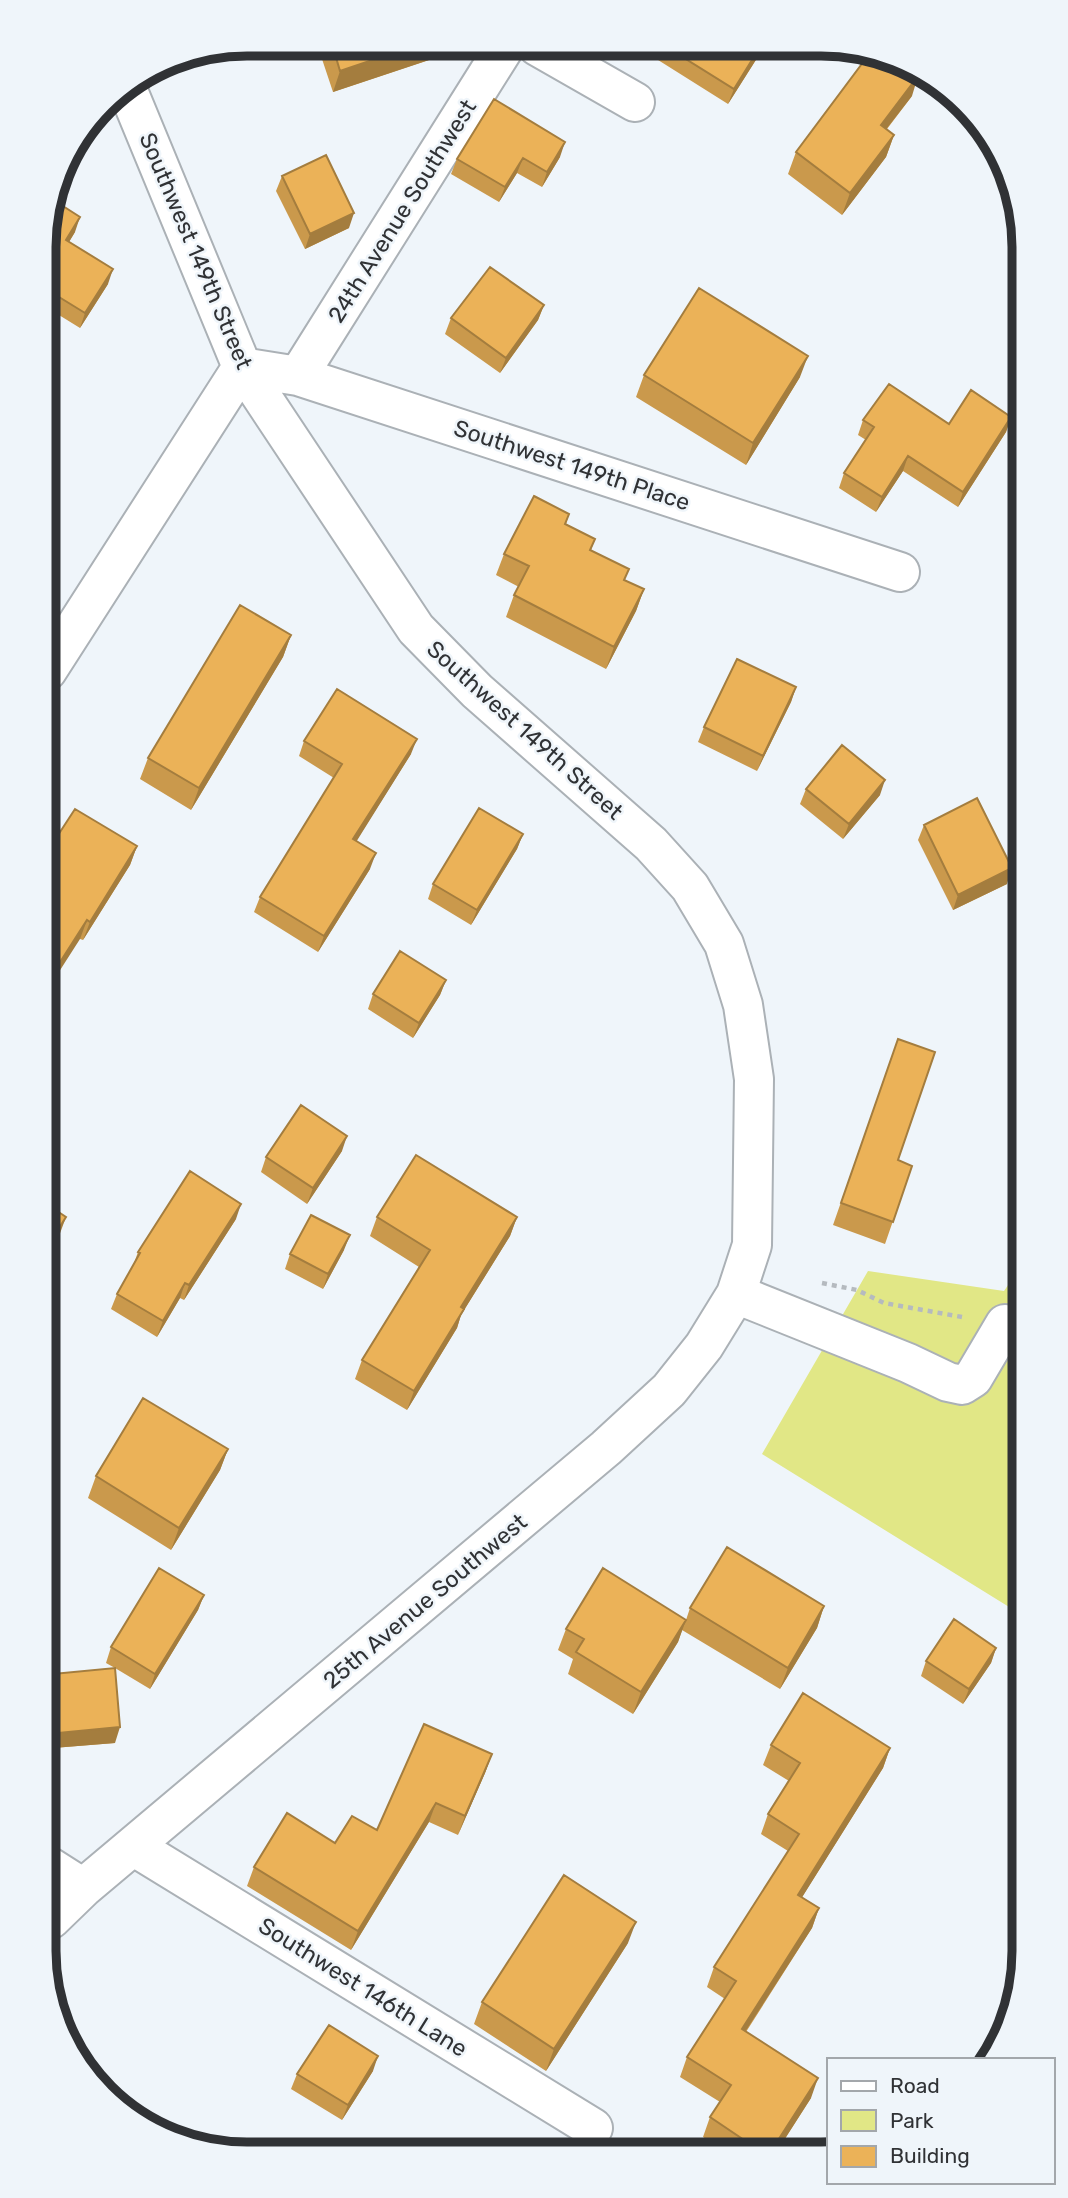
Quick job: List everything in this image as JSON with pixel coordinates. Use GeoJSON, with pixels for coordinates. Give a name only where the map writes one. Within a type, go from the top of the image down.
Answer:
{"type":"FeatureCollection","features":[{"type":"Feature","properties":{"kind":"street","name":"24th Avenue Southwest"},"geometry":{"type":"LineString","coordinates":[[298,376],[499,56]]}},
{"type":"Feature","properties":{"kind":"street"},"geometry":{"type":"LineString","coordinates":[[554,56],[635,103]]}},
{"type":"Feature","properties":{"kind":"street","name":"Southwest 149th Street"},"geometry":{"type":"LineString","coordinates":[[130,96],[243,367],[416,629],[477,691],[651,844],[690,887],[724,944],[743,1005],[754,1079],[752,1245]]}},
{"type":"Feature","properties":{"kind":"street","name":"Southwest 149th Place"},"geometry":{"type":"LineString","coordinates":[[243,367],[298,376],[900,572]]}},
{"type":"Feature","properties":{"kind":"street"},"geometry":{"type":"LineString","coordinates":[[56,657],[243,367]]}},
{"type":"Feature","properties":{"kind":"street","name":"25th Avenue Southwest"},"geometry":{"type":"LineString","coordinates":[[56,1914],[83,1888],[606,1448],[669,1390],[704,1346],[736,1294],[752,1245]]}},
{"type":"Feature","properties":{"kind":"street"},"geometry":{"type":"LineString","coordinates":[[736,1294],[908,1363],[948,1382],[962,1385],[979,1366],[1005,1325]]}},
{"type":"Feature","properties":{"kind":"street","name":"Southwest 146th Lane"},"geometry":{"type":"LineString","coordinates":[[133,1846],[593,2128]]}},
{"type":"Feature","properties":{"kind":"street"},"geometry":{"type":"LineString","coordinates":[[56,1871],[83,1888]]}},
{"type":"Feature","properties":{"kind":"path"},"geometry":{"type":"LineString","coordinates":[[820,1282],[857,1290],[884,1303],[1005,1325]]}},
{"type":"Feature","properties":{"kind":"green space"},"geometry":{"type":"Polygon","coordinates":[[[868,1271],[1004,1291],[1012,1279],[1012,1609],[762,1454],[868,1271]]]}},
{"type":"Feature","properties":{"kind":"building"},"geometry":{"type":"Polygon","coordinates":[[[336,56],[384,56],[340,71],[336,56]]]}},
{"type":"Feature","properties":{"kind":"building"},"geometry":{"type":"Polygon","coordinates":[[[681,56],[754,56],[734,89],[681,56]]]}},
{"type":"Feature","properties":{"kind":"building"},"geometry":{"type":"Polygon","coordinates":[[[864,61],[882,66],[914,81],[881,125],[894,135],[850,193],[796,152],[864,61]]]}},
{"type":"Feature","properties":{"kind":"building"},"geometry":{"type":"Polygon","coordinates":[[[494,99],[565,142],[547,172],[523,158],[505,187],[457,159],[494,99]]]}},
{"type":"Feature","properties":{"kind":"building"},"geometry":{"type":"Polygon","coordinates":[[[326,155],[354,213],[310,234],[282,176],[326,155]]]}},
{"type":"Feature","properties":{"kind":"building"},"geometry":{"type":"Polygon","coordinates":[[[62,205],[80,217],[66,240],[113,269],[85,313],[56,295],[56,235],[62,205]]]}},
{"type":"Feature","properties":{"kind":"building"},"geometry":{"type":"Polygon","coordinates":[[[490,267],[544,305],[506,358],[451,318],[490,267]]]}},
{"type":"Feature","properties":{"kind":"building"},"geometry":{"type":"Polygon","coordinates":[[[699,288],[808,356],[753,443],[644,375],[699,288]]]}},
{"type":"Feature","properties":{"kind":"building"},"geometry":{"type":"Polygon","coordinates":[[[889,384],[949,424],[971,390],[1011,417],[963,492],[908,456],[882,497],[844,473],[874,427],[863,420],[889,384]]]}},
{"type":"Feature","properties":{"kind":"building"},"geometry":{"type":"Polygon","coordinates":[[[534,496],[569,514],[565,524],[595,539],[590,550],[629,569],[624,580],[644,589],[614,647],[514,595],[529,566],[504,554],[534,496]]]}},
{"type":"Feature","properties":{"kind":"building"},"geometry":{"type":"Polygon","coordinates":[[[240,605],[291,635],[199,788],[148,758],[240,605]]]}},
{"type":"Feature","properties":{"kind":"building"},"geometry":{"type":"Polygon","coordinates":[[[737,659],[796,687],[763,756],[704,727],[737,659]]]}},
{"type":"Feature","properties":{"kind":"building"},"geometry":{"type":"Polygon","coordinates":[[[337,689],[417,739],[353,839],[376,853],[324,936],[260,897],[342,764],[304,741],[337,689]]]}},
{"type":"Feature","properties":{"kind":"building"},"geometry":{"type":"Polygon","coordinates":[[[842,745],[885,780],[849,824],[806,789],[842,745]]]}},
{"type":"Feature","properties":{"kind":"building"},"geometry":{"type":"Polygon","coordinates":[[[977,798],[1012,868],[958,895],[924,825],[977,798]]]}},
{"type":"Feature","properties":{"kind":"building"},"geometry":{"type":"Polygon","coordinates":[[[479,808],[523,834],[477,910],[433,884],[479,808]]]}},
{"type":"Feature","properties":{"kind":"building"},"geometry":{"type":"Polygon","coordinates":[[[75,809],[137,846],[90,922],[87,920],[56,968],[56,838],[75,809]]]}},
{"type":"Feature","properties":{"kind":"building"},"geometry":{"type":"Polygon","coordinates":[[[400,951],[446,980],[419,1023],[373,994],[400,951]]]}},
{"type":"Feature","properties":{"kind":"building"},"geometry":{"type":"Polygon","coordinates":[[[898,1039],[935,1052],[898,1160],[912,1166],[893,1222],[841,1203],[898,1039]]]}},
{"type":"Feature","properties":{"kind":"building"},"geometry":{"type":"Polygon","coordinates":[[[301,1105],[347,1136],[313,1188],[266,1157],[301,1105]]]}},
{"type":"Feature","properties":{"kind":"building"},"geometry":{"type":"Polygon","coordinates":[[[416,1155],[517,1217],[461,1307],[464,1309],[414,1391],[362,1360],[430,1250],[377,1217],[416,1155]]]}},
{"type":"Feature","properties":{"kind":"building"},"geometry":{"type":"Polygon","coordinates":[[[190,1171],[241,1204],[189,1285],[185,1283],[163,1321],[117,1294],[140,1253],[138,1252],[190,1171]]]}},
{"type":"Feature","properties":{"kind":"building"},"geometry":{"type":"Polygon","coordinates":[[[56,1210],[66,1217],[56,1233],[56,1210]]]}},
{"type":"Feature","properties":{"kind":"building"},"geometry":{"type":"Polygon","coordinates":[[[311,1215],[350,1235],[328,1274],[290,1254],[311,1215]]]}},
{"type":"Feature","properties":{"kind":"building"},"geometry":{"type":"Polygon","coordinates":[[[143,1398],[228,1449],[179,1528],[96,1476],[143,1398]]]}},
{"type":"Feature","properties":{"kind":"building"},"geometry":{"type":"Polygon","coordinates":[[[727,1547],[824,1606],[788,1668],[690,1608],[727,1547]]]}},
{"type":"Feature","properties":{"kind":"building"},"geometry":{"type":"Polygon","coordinates":[[[159,1568],[204,1595],[155,1674],[111,1647],[159,1568]]]}},
{"type":"Feature","properties":{"kind":"building"},"geometry":{"type":"Polygon","coordinates":[[[603,1568],[686,1620],[641,1692],[576,1652],[584,1639],[566,1629],[603,1568]]]}},
{"type":"Feature","properties":{"kind":"building"},"geometry":{"type":"Polygon","coordinates":[[[954,1619],[996,1648],[969,1689],[926,1661],[954,1619]]]}},
{"type":"Feature","properties":{"kind":"building"},"geometry":{"type":"Polygon","coordinates":[[[115,1668],[120,1727],[56,1732],[56,1674],[115,1668]]]}},
{"type":"Feature","properties":{"kind":"building"},"geometry":{"type":"Polygon","coordinates":[[[803,1693],[890,1748],[798,1895],[819,1908],[742,2029],[818,2078],[777,2142],[747,2142],[710,2117],[731,2085],[687,2057],[736,1981],[714,1967],[799,1834],[768,1814],[800,1763],[771,1745],[803,1693]]]}},
{"type":"Feature","properties":{"kind":"building"},"geometry":{"type":"Polygon","coordinates":[[[424,1724],[492,1754],[465,1816],[436,1803],[358,1931],[254,1867],[287,1813],[335,1843],[352,1816],[377,1830],[424,1724]]]}},
{"type":"Feature","properties":{"kind":"building"},"geometry":{"type":"Polygon","coordinates":[[[564,1875],[636,1922],[554,2049],[482,2002],[564,1875]]]}},
{"type":"Feature","properties":{"kind":"building"},"geometry":{"type":"Polygon","coordinates":[[[329,2025],[378,2056],[348,2105],[297,2074],[329,2025]]]}}]}
